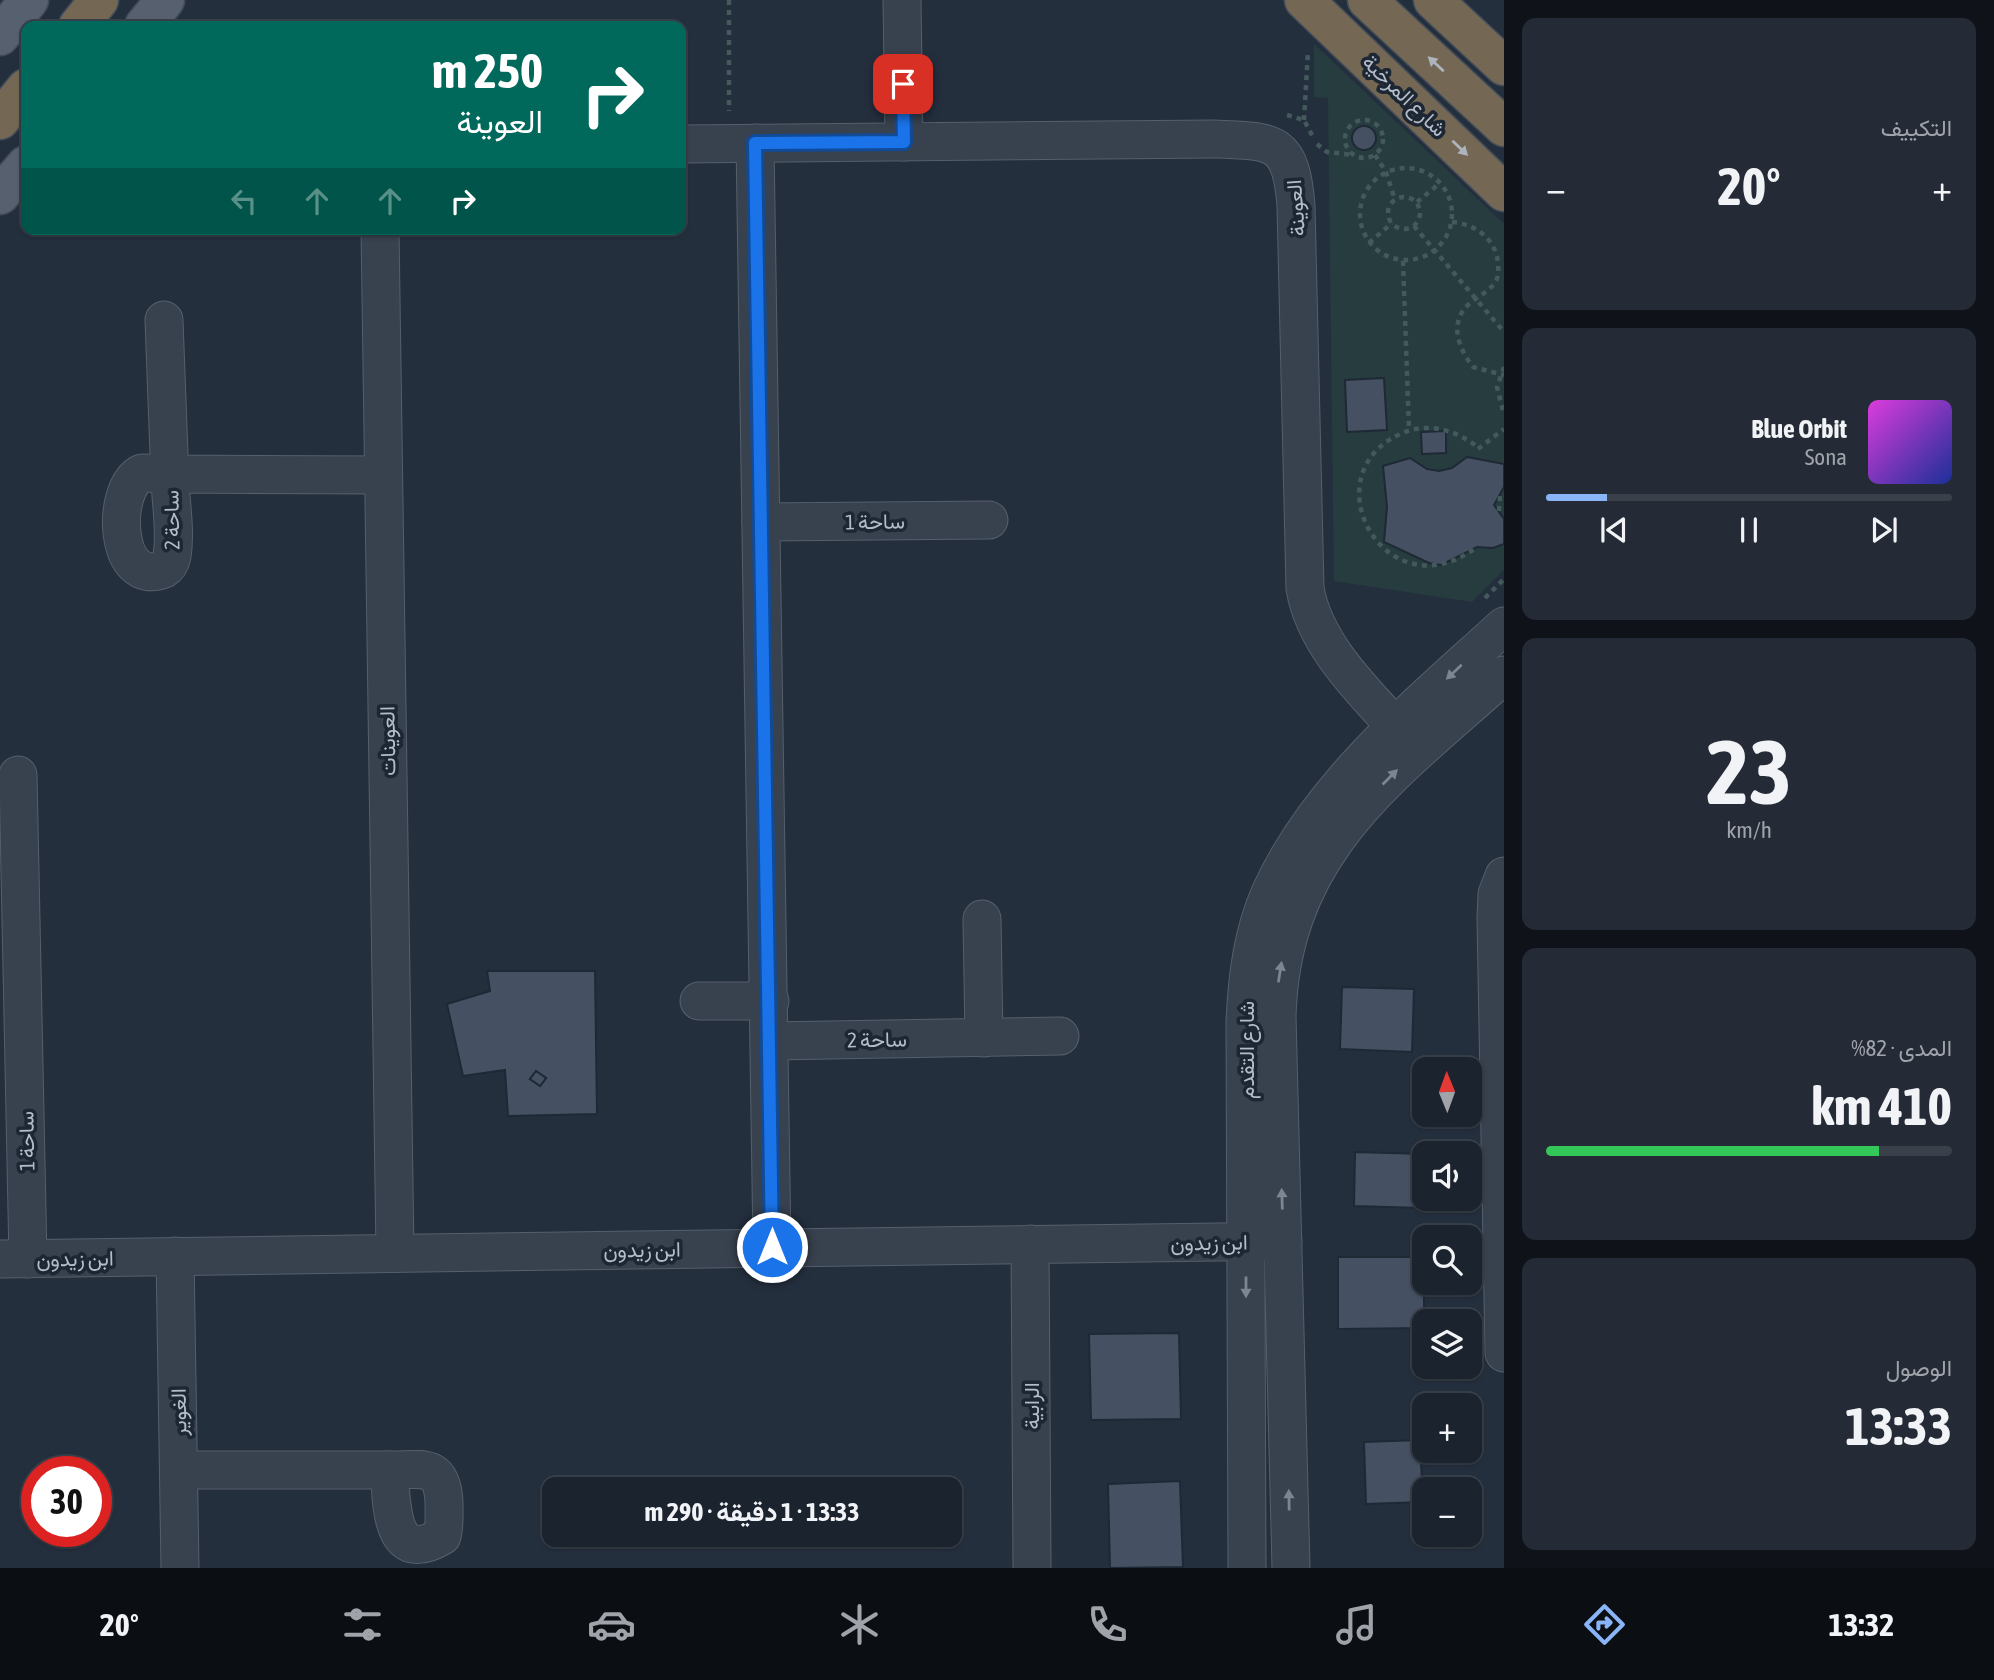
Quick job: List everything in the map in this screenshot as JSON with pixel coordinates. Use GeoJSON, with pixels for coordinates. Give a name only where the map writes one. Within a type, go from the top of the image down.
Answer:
{"type":"FeatureCollection","features":[{"type":"Feature","properties":{"kind":"highway"},"geometry":{"type":"LineString","coordinates":[[82,21],[99,0]]}},
{"type":"Feature","properties":{"kind":"highway"},"geometry":{"type":"LineString","coordinates":[[1367,0],[1504,127]]}},
{"type":"Feature","properties":{"kind":"highway"},"geometry":{"type":"LineString","coordinates":[[1433,0],[1504,66]]}},
{"type":"Feature","properties":{"kind":"highway","name":"شارع المرخية"},"geometry":{"type":"LineString","coordinates":[[1307,3],[1504,192]]}},
{"type":"Feature","properties":{"kind":"highway"},"geometry":{"type":"LineString","coordinates":[[0,120],[21,94]]}},
{"type":"Feature","properties":{"kind":"main road"},"geometry":{"type":"LineString","coordinates":[[0,36],[29,0]]}},
{"type":"Feature","properties":{"kind":"main road"},"geometry":{"type":"LineString","coordinates":[[148,21],[165,0]]}},
{"type":"Feature","properties":{"kind":"main road"},"geometry":{"type":"LineString","coordinates":[[0,195],[21,171]]}},
{"type":"Feature","properties":{"kind":"street"},"geometry":{"type":"LineString","coordinates":[[902,0],[904,142]]}},
{"type":"Feature","properties":{"kind":"street","name":"العوينة"},"geometry":{"type":"LineString","coordinates":[[686,144],[1214,139],[1254,140],[1282,151],[1290,162],[1294,176],[1296,205],[1305,588],[1308,609],[1323,638],[1406,738]]}},
{"type":"Feature","properties":{"kind":"street"},"geometry":{"type":"LineString","coordinates":[[742,143],[761,522],[771,1041],[772,1247]]}},
{"type":"Feature","properties":{"kind":"street","name":"العوينات"},"geometry":{"type":"LineString","coordinates":[[380,235],[395,1253]]}},
{"type":"Feature","properties":{"kind":"street","name":"ساحة 2"},"geometry":{"type":"LineString","coordinates":[[164,320],[170,474],[383,475]]}},
{"type":"Feature","properties":{"kind":"street","name":"ساحة 1"},"geometry":{"type":"LineString","coordinates":[[761,522],[989,520]]}},
{"type":"Feature","properties":{"kind":"street","name":"شارع التقدم"},"geometry":{"type":"LineString","coordinates":[[1291,1568],[1277,1016],[1278,980],[1286,937],[1317,866],[1406,738],[1504,626]]}},
{"type":"Feature","properties":{"kind":"street","name":"شارع التقدم"},"geometry":{"type":"LineString","coordinates":[[1247,1568],[1245,1022],[1247,977],[1257,930],[1270,892],[1324,807],[1406,738],[1504,675]]}},
{"type":"Feature","properties":{"kind":"street","name":"ساحة 1"},"geometry":{"type":"LineString","coordinates":[[14,1259],[10,913],[18,775]]}},
{"type":"Feature","properties":{"kind":"street"},"geometry":{"type":"LineString","coordinates":[[1504,876],[1497,894],[1496,918],[1504,1353]]}},
{"type":"Feature","properties":{"kind":"street"},"geometry":{"type":"LineString","coordinates":[[982,919],[984,1038]]}},
{"type":"Feature","properties":{"kind":"street"},"geometry":{"type":"LineString","coordinates":[[699,1000],[770,1001]]}},
{"type":"Feature","properties":{"kind":"street","name":"ساحة 2"},"geometry":{"type":"LineString","coordinates":[[771,1041],[1060,1037]]}},
{"type":"Feature","properties":{"kind":"street","name":"ابن زيدون"},"geometry":{"type":"LineString","coordinates":[[14,1259],[1283,1241]]}},
{"type":"Feature","properties":{"kind":"street","name":"الرابية"},"geometry":{"type":"LineString","coordinates":[[1030,1244],[1032,1568]]}},
{"type":"Feature","properties":{"kind":"street","name":"الغوير"},"geometry":{"type":"LineString","coordinates":[[175,1256],[180,1568]]}},
{"type":"Feature","properties":{"kind":"street"},"geometry":{"type":"LineString","coordinates":[[179,1470],[389,1470]]}},
{"type":"Feature","properties":{"kind":"path"},"geometry":{"type":"LineString","coordinates":[[729,0],[742,143]]}},
{"type":"Feature","properties":{"kind":"path"},"geometry":{"type":"LineString","coordinates":[[1304,120],[1307,3]]}},
{"type":"Feature","properties":{"kind":"path"},"geometry":{"type":"LineString","coordinates":[[1367,119],[1382,129],[1384,140],[1375,155],[1359,157],[1346,146],[1345,134],[1356,121],[1367,119]]}},
{"type":"Feature","properties":{"kind":"path"},"geometry":{"type":"LineString","coordinates":[[1375,155],[1386,172],[1395,200],[1388,214],[1392,223],[1400,229],[1414,226],[1420,217],[1416,202],[1409,198],[1395,200]]}},
{"type":"Feature","properties":{"kind":"path"},"geometry":{"type":"LineString","coordinates":[[1409,168],[1421,170],[1440,183],[1448,195],[1452,222],[1446,237],[1436,250],[1426,256],[1403,261],[1390,258],[1369,243],[1362,231],[1360,203],[1374,180],[1386,172],[1409,168]]}},
{"type":"Feature","properties":{"kind":"path"},"geometry":{"type":"LineString","coordinates":[[1416,202],[1440,183]]}},
{"type":"Feature","properties":{"kind":"path"},"geometry":{"type":"LineString","coordinates":[[1452,222],[1481,229],[1497,247],[1500,264],[1496,280],[1461,315],[1457,328],[1459,345],[1474,368],[1502,374]]}},
{"type":"Feature","properties":{"kind":"path"},"geometry":{"type":"LineString","coordinates":[[1369,243],[1392,223]]}},
{"type":"Feature","properties":{"kind":"path"},"geometry":{"type":"LineString","coordinates":[[1414,226],[1504,332]]}},
{"type":"Feature","properties":{"kind":"path"},"geometry":{"type":"LineString","coordinates":[[1403,261],[1409,430]]}},
{"type":"Feature","properties":{"kind":"path"},"geometry":{"type":"LineString","coordinates":[[1504,367],[1498,400],[1504,415]]}},
{"type":"Feature","properties":{"kind":"path"},"geometry":{"type":"LineString","coordinates":[[1477,547],[1462,558],[1443,565],[1424,566],[1405,562],[1388,553],[1374,540],[1364,523],[1359,504],[1360,485],[1366,467],[1377,450],[1409,430],[1437,428],[1457,434],[1477,447],[1504,429]]}},
{"type":"Feature","properties":{"kind":"path"},"geometry":{"type":"LineString","coordinates":[[1499,512],[1500,495]]}},
{"type":"Feature","properties":{"kind":"green space"},"geometry":{"type":"Polygon","coordinates":[[[1314,44],[1504,224],[1504,570],[1472,602],[1334,581],[1328,98],[1314,97],[1314,44]]]}},
{"type":"Feature","properties":{"kind":"building"},"geometry":{"type":"Polygon","coordinates":[[[1364,126],[1372,130],[1376,138],[1372,146],[1364,150],[1356,146],[1352,138],[1356,130],[1364,126]]]}},
{"type":"Feature","properties":{"kind":"building"},"geometry":{"type":"Polygon","coordinates":[[[1384,378],[1387,430],[1347,432],[1345,380],[1384,378]]]}},
{"type":"Feature","properties":{"kind":"building"},"geometry":{"type":"Polygon","coordinates":[[[1446,431],[1446,453],[1422,454],[1421,432],[1446,431]]]}},
{"type":"Feature","properties":{"kind":"building"},"geometry":{"type":"Polygon","coordinates":[[[1467,457],[1504,464],[1504,487],[1494,505],[1504,519],[1504,544],[1493,548],[1477,547],[1441,565],[1429,563],[1384,542],[1387,507],[1383,466],[1410,458],[1427,469],[1439,471],[1452,468],[1467,457]]]}},
{"type":"Feature","properties":{"kind":"building"},"geometry":{"type":"Polygon","coordinates":[[[487,971],[595,971],[597,1114],[508,1116],[505,1070],[463,1076],[447,1004],[490,991],[487,971]],[[536,1071],[530,1079],[540,1086],[546,1078],[536,1071]]]}},
{"type":"Feature","properties":{"kind":"building"},"geometry":{"type":"Polygon","coordinates":[[[1342,987],[1414,989],[1412,1052],[1340,1049],[1342,987]]]}},
{"type":"Feature","properties":{"kind":"building"},"geometry":{"type":"Polygon","coordinates":[[[536,1071],[546,1078],[540,1086],[530,1079],[536,1071]]]}},
{"type":"Feature","properties":{"kind":"building"},"geometry":{"type":"Polygon","coordinates":[[[1355,1152],[1412,1154],[1412,1208],[1354,1206],[1355,1152]]]}},
{"type":"Feature","properties":{"kind":"building"},"geometry":{"type":"Polygon","coordinates":[[[1338,1257],[1412,1257],[1412,1295],[1424,1295],[1424,1309],[1412,1309],[1412,1328],[1338,1329],[1338,1257]]]}},
{"type":"Feature","properties":{"kind":"building"},"geometry":{"type":"Polygon","coordinates":[[[1179,1333],[1181,1419],[1091,1420],[1089,1334],[1179,1333]]]}},
{"type":"Feature","properties":{"kind":"building"},"geometry":{"type":"Polygon","coordinates":[[[1412,1440],[1412,1463],[1421,1463],[1422,1477],[1412,1477],[1412,1502],[1366,1504],[1364,1442],[1412,1440]]]}},
{"type":"Feature","properties":{"kind":"building"},"geometry":{"type":"Polygon","coordinates":[[[1180,1481],[1183,1567],[1110,1568],[1108,1484],[1180,1481]]]}},
{"type":"Feature","properties":{"kind":"route"},"geometry":{"type":"LineString","coordinates":[[772,1247],[771,1041],[755,143],[904,142],[903,84]]}}]}
